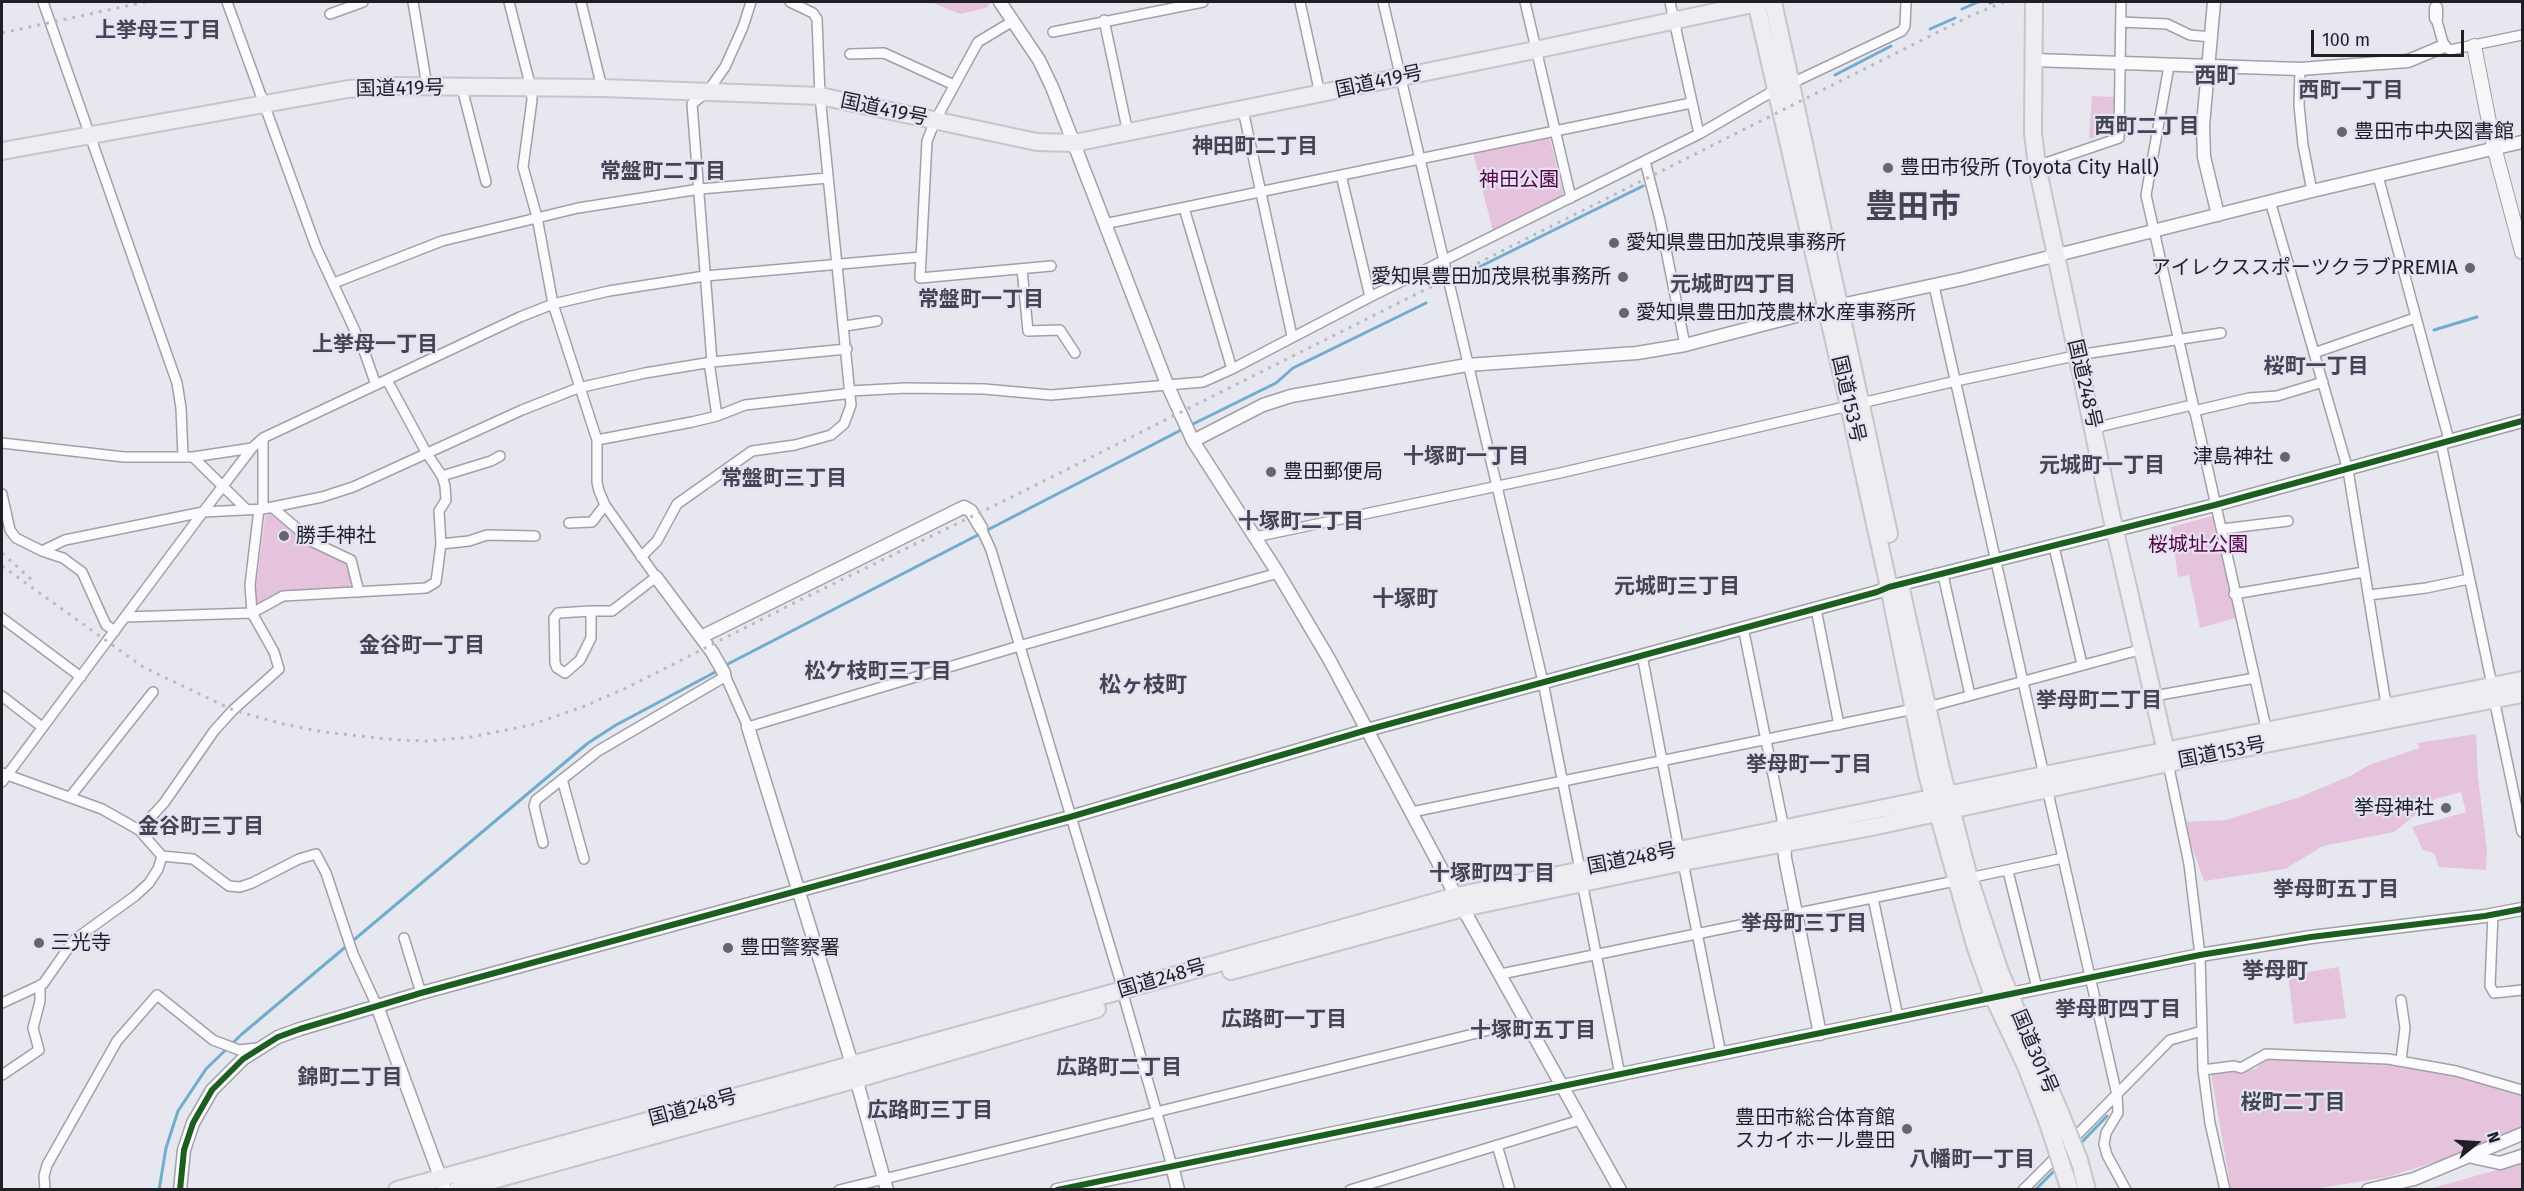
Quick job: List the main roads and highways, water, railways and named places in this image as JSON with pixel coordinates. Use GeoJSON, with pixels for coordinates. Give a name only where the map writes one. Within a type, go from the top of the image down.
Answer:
{"type":"FeatureCollection","features":[{"type":"Feature","properties":{"kind":"highway","name":"国道419号"},"geometry":{"type":"LineString","coordinates":[[2,151],[348,89],[427,86],[602,88],[820,96],[1037,142],[1074,143],[1762,2]]}},
{"type":"Feature","properties":{"kind":"highway","name":"国道153号"},"geometry":{"type":"LineString","coordinates":[[1762,2],[1833,307],[1943,804],[2045,781],[2493,692],[2523,680]]}},
{"type":"Feature","properties":{"kind":"highway","name":"国道248号"},"geometry":{"type":"LineString","coordinates":[[2034,2],[2033,133],[2037,166],[2115,530],[2167,757]]}},
{"type":"Feature","properties":{"kind":"highway","name":"国道153号"},"geometry":{"type":"LineString","coordinates":[[2493,692],[2523,694]]}},
{"type":"Feature","properties":{"kind":"highway","name":"国道153号"},"geometry":{"type":"LineString","coordinates":[[2167,757],[2267,732],[2387,714]]}},
{"type":"Feature","properties":{"kind":"highway","name":"国道248号"},"geometry":{"type":"LineString","coordinates":[[457,1190],[854,1072],[1460,902],[1943,804]]}},
{"type":"Feature","properties":{"kind":"highway","name":"国道301号"},"geometry":{"type":"LineString","coordinates":[[1943,804],[1962,880],[2001,995],[2054,1119],[2079,1160],[2087,1190]]}},
{"type":"Feature","properties":{"kind":"highway","name":"国道248号"},"geometry":{"type":"LineString","coordinates":[[397,1190],[443,1183],[854,1072]]}},
{"type":"Feature","properties":{"kind":"highway","name":"国道301号"},"geometry":{"type":"LineString","coordinates":[[2054,1119],[2067,1182]]}},
{"type":"Feature","properties":{"kind":"main road"},"geometry":{"type":"LineString","coordinates":[[2474,46],[2494,147],[2523,252]]}},
{"type":"Feature","properties":{"kind":"waterway"},"geometry":{"type":"LineString","coordinates":[[1962,9],[1978,2]]}},
{"type":"Feature","properties":{"kind":"waterway"},"geometry":{"type":"LineString","coordinates":[[1930,29],[1955,18]]}},
{"type":"Feature","properties":{"kind":"waterway"},"geometry":{"type":"LineString","coordinates":[[1835,75],[1891,46]]}},
{"type":"Feature","properties":{"kind":"waterway"},"geometry":{"type":"LineString","coordinates":[[1465,274],[1643,186]]}},
{"type":"Feature","properties":{"kind":"waterway"},"geometry":{"type":"LineString","coordinates":[[1191,425],[1276,383],[1293,368],[1426,303]]}},
{"type":"Feature","properties":{"kind":"waterway"},"geometry":{"type":"LineString","coordinates":[[2434,330],[2477,317]]}},
{"type":"Feature","properties":{"kind":"waterway"},"geometry":{"type":"LineString","coordinates":[[724,666],[1185,428]]}},
{"type":"Feature","properties":{"kind":"waterway"},"geometry":{"type":"LineString","coordinates":[[159,1190],[166,1148],[178,1111],[206,1069],[242,1034],[588,743],[616,725],[719,670]]}},
{"type":"Feature","properties":{"kind":"waterway"},"geometry":{"type":"LineString","coordinates":[[2079,1145],[2107,1116]]}},
{"type":"Feature","properties":{"kind":"waterway"},"geometry":{"type":"LineString","coordinates":[[2035,1190],[2056,1169]]}},
{"type":"Feature","properties":{"kind":"railway"},"geometry":{"type":"LineString","coordinates":[[2,33],[145,2]]}},
{"type":"Feature","properties":{"kind":"railway"},"geometry":{"type":"LineString","coordinates":[[2,566],[143,667],[233,710],[323,732],[397,740],[428,741],[471,737],[531,725],[585,706],[628,687],[1970,16],[2004,2]]}},
{"type":"Feature","properties":{"kind":"railway"},"geometry":{"type":"LineString","coordinates":[[2,553],[32,580]]}},
{"type":"Feature","properties":{"kind":"place","name":"豊田市中央図書館"},"geometry":{"type":"Point","coordinates":[2342,132]}},
{"type":"Feature","properties":{"kind":"place","name":"豊田市役所 (Toyota City Hall)"},"geometry":{"type":"Point","coordinates":[1888,168]}},
{"type":"Feature","properties":{"kind":"place","name":"愛知県豊田加茂県事務所"},"geometry":{"type":"Point","coordinates":[1614,243]}},
{"type":"Feature","properties":{"kind":"place","name":"アイレクススポーツクラブPREMIA"},"geometry":{"type":"Point","coordinates":[2470,268]}},
{"type":"Feature","properties":{"kind":"place","name":"愛知県豊田加茂県税事務所"},"geometry":{"type":"Point","coordinates":[1623,277]}},
{"type":"Feature","properties":{"kind":"place","name":"愛知県豊田加茂農林水産事務所"},"geometry":{"type":"Point","coordinates":[1624,313]}},
{"type":"Feature","properties":{"kind":"place","name":"津島神社"},"geometry":{"type":"Point","coordinates":[2285,457]}},
{"type":"Feature","properties":{"kind":"place","name":"豊田郵便局"},"geometry":{"type":"Point","coordinates":[1271,472]}},
{"type":"Feature","properties":{"kind":"place","name":"勝手神社"},"geometry":{"type":"Point","coordinates":[284,536]}},
{"type":"Feature","properties":{"kind":"place","name":"挙母神社"},"geometry":{"type":"Point","coordinates":[2446,808]}},
{"type":"Feature","properties":{"kind":"place","name":"三光寺"},"geometry":{"type":"Point","coordinates":[39,943]}},
{"type":"Feature","properties":{"kind":"place","name":"豊田警察署"},"geometry":{"type":"Point","coordinates":[728,948]}},
{"type":"Feature","properties":{"kind":"place","name":"豊田市総合体育館 スカイホール豊田"},"geometry":{"type":"Point","coordinates":[1907,1129]}},
{"type":"Feature","properties":{"kind":"district","name":"上挙母三丁目"},"geometry":{"type":"Point","coordinates":[158,31]}},
{"type":"Feature","properties":{"kind":"district","name":"西町"},"geometry":{"type":"Point","coordinates":[2216,77]}},
{"type":"Feature","properties":{"kind":"district","name":"西町一丁目"},"geometry":{"type":"Point","coordinates":[2351,91]}},
{"type":"Feature","properties":{"kind":"district","name":"西町二丁目"},"geometry":{"type":"Point","coordinates":[2147,127]}},
{"type":"Feature","properties":{"kind":"district","name":"神田町二丁目"},"geometry":{"type":"Point","coordinates":[1255,147]}},
{"type":"Feature","properties":{"kind":"district","name":"常盤町二丁目"},"geometry":{"type":"Point","coordinates":[663,172]}},
{"type":"Feature","properties":{"kind":"district","name":"豊田市"},"geometry":{"type":"Point","coordinates":[1913,208]}},
{"type":"Feature","properties":{"kind":"district","name":"元城町四丁目"},"geometry":{"type":"Point","coordinates":[1733,285]}},
{"type":"Feature","properties":{"kind":"district","name":"常盤町一丁目"},"geometry":{"type":"Point","coordinates":[981,300]}},
{"type":"Feature","properties":{"kind":"district","name":"上挙母一丁目"},"geometry":{"type":"Point","coordinates":[375,345]}},
{"type":"Feature","properties":{"kind":"district","name":"桜町一丁目"},"geometry":{"type":"Point","coordinates":[2316,367]}},
{"type":"Feature","properties":{"kind":"district","name":"十塚町一丁目"},"geometry":{"type":"Point","coordinates":[1466,457]}},
{"type":"Feature","properties":{"kind":"district","name":"元城町一丁目"},"geometry":{"type":"Point","coordinates":[2102,466]}},
{"type":"Feature","properties":{"kind":"district","name":"常盤町三丁目"},"geometry":{"type":"Point","coordinates":[784,479]}},
{"type":"Feature","properties":{"kind":"district","name":"十塚町二丁目"},"geometry":{"type":"Point","coordinates":[1301,522]}},
{"type":"Feature","properties":{"kind":"district","name":"元城町三丁目"},"geometry":{"type":"Point","coordinates":[1677,587]}},
{"type":"Feature","properties":{"kind":"district","name":"十塚町"},"geometry":{"type":"Point","coordinates":[1405,600]}},
{"type":"Feature","properties":{"kind":"district","name":"金谷町一丁目"},"geometry":{"type":"Point","coordinates":[422,646]}},
{"type":"Feature","properties":{"kind":"district","name":"松ケ枝町三丁目"},"geometry":{"type":"Point","coordinates":[878,672]}},
{"type":"Feature","properties":{"kind":"district","name":"松ヶ枝町"},"geometry":{"type":"Point","coordinates":[1143,686]}},
{"type":"Feature","properties":{"kind":"district","name":"挙母町二丁目"},"geometry":{"type":"Point","coordinates":[2099,701]}},
{"type":"Feature","properties":{"kind":"district","name":"挙母町一丁目"},"geometry":{"type":"Point","coordinates":[1809,765]}},
{"type":"Feature","properties":{"kind":"district","name":"金谷町三丁目"},"geometry":{"type":"Point","coordinates":[201,827]}},
{"type":"Feature","properties":{"kind":"district","name":"十塚町四丁目"},"geometry":{"type":"Point","coordinates":[1492,874]}},
{"type":"Feature","properties":{"kind":"district","name":"挙母町五丁目"},"geometry":{"type":"Point","coordinates":[2336,890]}},
{"type":"Feature","properties":{"kind":"district","name":"挙母町三丁目"},"geometry":{"type":"Point","coordinates":[1804,924]}},
{"type":"Feature","properties":{"kind":"district","name":"挙母町"},"geometry":{"type":"Point","coordinates":[2275,972]}},
{"type":"Feature","properties":{"kind":"district","name":"挙母町四丁目"},"geometry":{"type":"Point","coordinates":[2118,1010]}},
{"type":"Feature","properties":{"kind":"district","name":"広路町一丁目"},"geometry":{"type":"Point","coordinates":[1284,1020]}},
{"type":"Feature","properties":{"kind":"district","name":"十塚町五丁目"},"geometry":{"type":"Point","coordinates":[1533,1031]}},
{"type":"Feature","properties":{"kind":"district","name":"広路町二丁目"},"geometry":{"type":"Point","coordinates":[1119,1068]}},
{"type":"Feature","properties":{"kind":"district","name":"錦町二丁目"},"geometry":{"type":"Point","coordinates":[350,1078]}},
{"type":"Feature","properties":{"kind":"district","name":"桜町二丁目"},"geometry":{"type":"Point","coordinates":[2293,1103]}},
{"type":"Feature","properties":{"kind":"district","name":"広路町三丁目"},"geometry":{"type":"Point","coordinates":[930,1111]}},
{"type":"Feature","properties":{"kind":"district","name":"八幡町一丁目"},"geometry":{"type":"Point","coordinates":[1972,1160]}},
{"type":"Feature","properties":{"kind":"park label","name":"神田公園"},"geometry":{"type":"Point","coordinates":[1519,180]}},
{"type":"Feature","properties":{"kind":"park label","name":"桜城址公園"},"geometry":{"type":"Point","coordinates":[2198,545]}}]}
